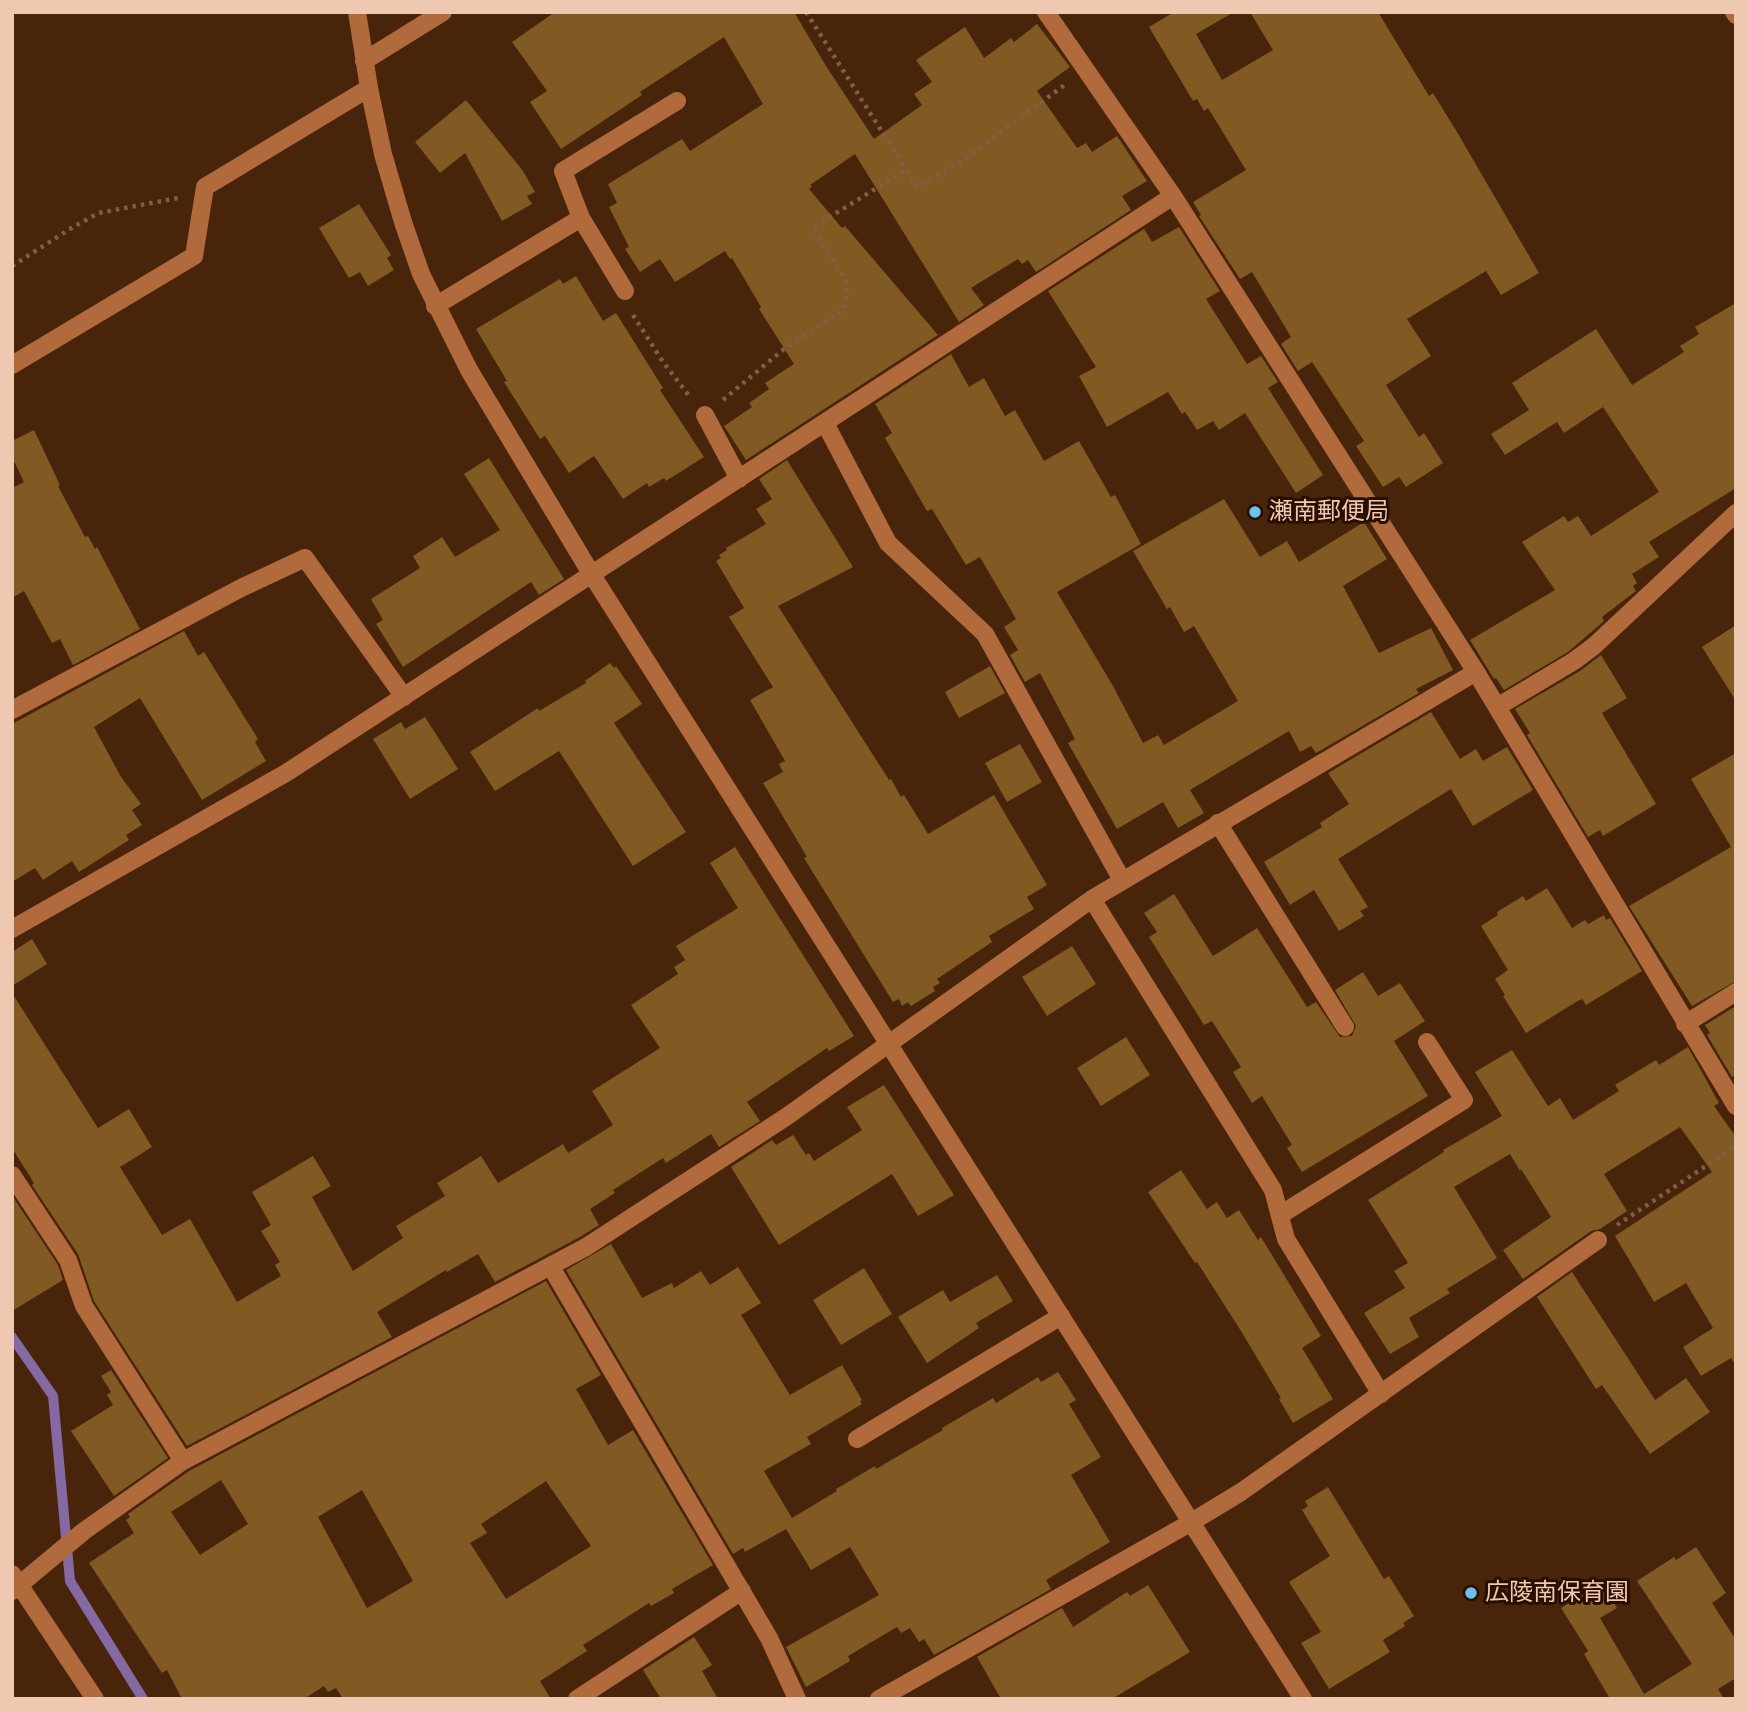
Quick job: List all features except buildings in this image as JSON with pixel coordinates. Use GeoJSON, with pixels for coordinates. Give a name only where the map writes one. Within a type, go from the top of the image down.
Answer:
{"type":"FeatureCollection","features":[{"type":"Feature","properties":{"kind":"street"},"geometry":{"type":"LineString","coordinates":[[356,12],[369,88],[389,177],[421,274],[469,370],[593,575],[1303,1699]]}},
{"type":"Feature","properties":{"kind":"street"},"geometry":{"type":"LineString","coordinates":[[364,61],[443,12]]}},
{"type":"Feature","properties":{"kind":"street"},"geometry":{"type":"LineString","coordinates":[[1046,12],[1173,196],[1476,672],[1736,1106]]}},
{"type":"Feature","properties":{"kind":"street"},"geometry":{"type":"LineString","coordinates":[[12,365],[194,256],[205,187],[369,88]]}},
{"type":"Feature","properties":{"kind":"street"},"geometry":{"type":"LineString","coordinates":[[625,291],[581,218],[563,171],[677,101]]}},
{"type":"Feature","properties":{"kind":"street"},"geometry":{"type":"LineString","coordinates":[[12,929],[223,811],[404,697],[1173,196]]}},
{"type":"Feature","properties":{"kind":"street"},"geometry":{"type":"LineString","coordinates":[[435,306],[581,218]]}},
{"type":"Feature","properties":{"kind":"street"},"geometry":{"type":"LineString","coordinates":[[705,415],[739,479]]}},
{"type":"Feature","properties":{"kind":"street"},"geometry":{"type":"LineString","coordinates":[[825,423],[888,543],[985,634],[1122,880]]}},
{"type":"Feature","properties":{"kind":"street"},"geometry":{"type":"LineString","coordinates":[[1497,707],[1594,646],[1736,513]]}},
{"type":"Feature","properties":{"kind":"street"},"geometry":{"type":"LineString","coordinates":[[12,710],[304,558],[404,697]]}},
{"type":"Feature","properties":{"kind":"street"},"geometry":{"type":"LineString","coordinates":[[95,1699],[15,1584],[84,1531],[183,1461],[586,1247],[732,1154],[1092,899],[1476,672]]}},
{"type":"Feature","properties":{"kind":"street"},"geometry":{"type":"LineString","coordinates":[[1219,823],[1345,1027]]}},
{"type":"Feature","properties":{"kind":"street"},"geometry":{"type":"LineString","coordinates":[[1092,899],[1273,1190],[1286,1240],[1381,1394]]}},
{"type":"Feature","properties":{"kind":"street"},"geometry":{"type":"LineString","coordinates":[[1685,1024],[1736,992]]}},
{"type":"Feature","properties":{"kind":"street"},"geometry":{"type":"LineString","coordinates":[[1280,1215],[1464,1100],[1427,1042]]}},
{"type":"Feature","properties":{"kind":"street"},"geometry":{"type":"LineString","coordinates":[[12,1175],[68,1260],[85,1306],[183,1461]]}},
{"type":"Feature","properties":{"kind":"street"},"geometry":{"type":"LineString","coordinates":[[880,1699],[1191,1523],[1250,1486],[1598,1240]]}},
{"type":"Feature","properties":{"kind":"street"},"geometry":{"type":"LineString","coordinates":[[551,1267],[769,1638],[797,1699]]}},
{"type":"Feature","properties":{"kind":"street"},"geometry":{"type":"LineString","coordinates":[[857,1438],[1061,1316]]}},
{"type":"Feature","properties":{"kind":"street"},"geometry":{"type":"LineString","coordinates":[[577,1699],[742,1591]]}},
{"type":"Feature","properties":{"kind":"path"},"geometry":{"type":"LineString","coordinates":[[806,12],[917,187],[959,163],[1086,69]]}},
{"type":"Feature","properties":{"kind":"path"},"geometry":{"type":"LineString","coordinates":[[625,291],[632,313],[663,362],[705,415],[784,349],[844,310],[848,284],[812,228],[906,170]]}},
{"type":"Feature","properties":{"kind":"path"},"geometry":{"type":"LineString","coordinates":[[12,266],[99,213],[184,197],[205,187]]}},
{"type":"Feature","properties":{"kind":"path"},"geometry":{"type":"LineString","coordinates":[[1598,1240],[1641,1208],[1736,1146]]}},
{"type":"Feature","properties":{"kind":"waterway"},"geometry":{"type":"LineString","coordinates":[[12,1337],[53,1396],[70,1581],[143,1699]]}},
{"type":"Feature","properties":{"kind":"place","name":"瀬南郵便局"},"geometry":{"type":"Point","coordinates":[1255,512]}},
{"type":"Feature","properties":{"kind":"place","name":"広陵南保育園"},"geometry":{"type":"Point","coordinates":[1471,1593]}}]}
